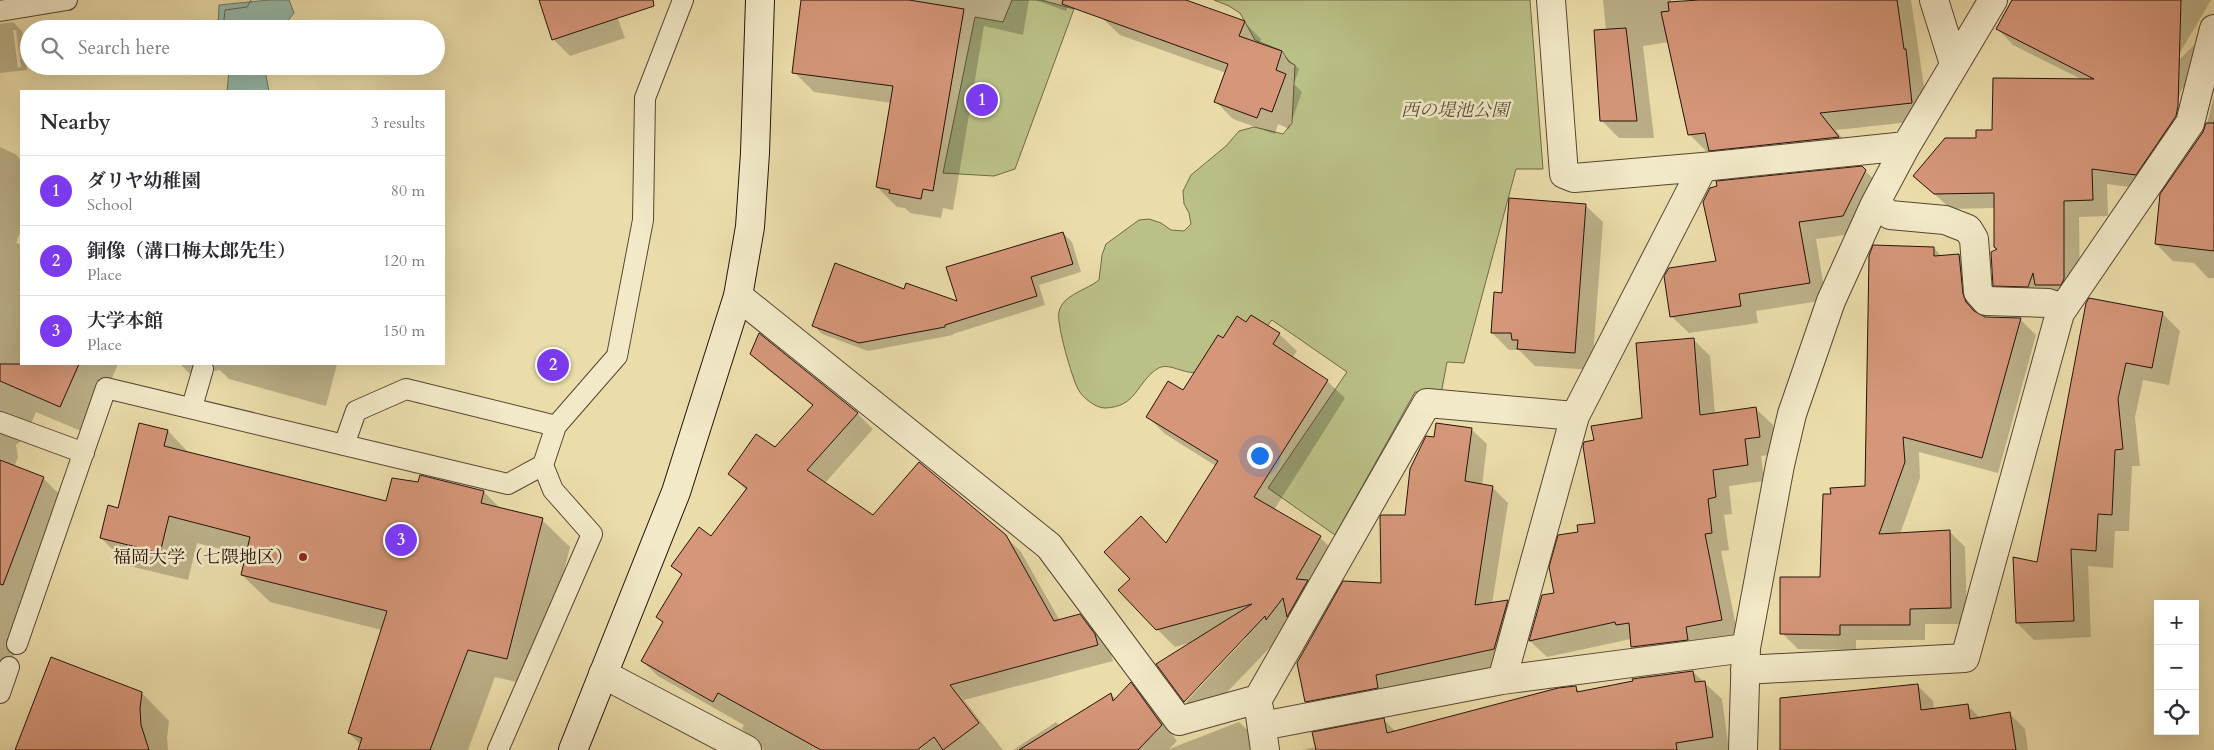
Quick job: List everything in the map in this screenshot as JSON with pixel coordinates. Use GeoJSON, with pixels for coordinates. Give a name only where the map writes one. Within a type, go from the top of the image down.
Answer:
{"type":"FeatureCollection","features":[{"type":"Feature","properties":{"kind":"street"},"geometry":{"type":"LineString","coordinates":[[573,750],[676,492],[738,296],[750,227],[755,152],[760,0]]}},
{"type":"Feature","properties":{"kind":"street"},"geometry":{"type":"LineString","coordinates":[[1553,0],[1564,174],[1574,178],[1906,146]]}},
{"type":"Feature","properties":{"kind":"street"},"geometry":{"type":"LineString","coordinates":[[1934,0],[1954,64]]}},
{"type":"Feature","properties":{"kind":"street"},"geometry":{"type":"LineString","coordinates":[[1743,750],[1746,659],[1780,465],[1792,414],[1831,301],[1876,204],[1906,146],[1993,0]]}},
{"type":"Feature","properties":{"kind":"street"},"geometry":{"type":"LineString","coordinates":[[1575,416],[1428,403],[1258,699],[1264,738],[1502,680],[1746,659],[1965,658],[2060,314],[2190,123],[2214,28]]}},
{"type":"Feature","properties":{"kind":"street"},"geometry":{"type":"LineString","coordinates":[[1502,680],[1575,416],[1703,167]]}},
{"type":"Feature","properties":{"kind":"street"},"geometry":{"type":"LineString","coordinates":[[1876,204],[1890,215],[1946,220],[1968,228],[1974,239],[1978,292],[1986,301],[2048,303],[2063,308]]}},
{"type":"Feature","properties":{"kind":"street"},"geometry":{"type":"LineString","coordinates":[[738,296],[1049,546],[1179,721],[1258,699]]}},
{"type":"Feature","properties":{"kind":"street"},"geometry":{"type":"LineString","coordinates":[[603,674],[747,750]]}},
{"type":"Feature","properties":{"kind":"lane"},"geometry":{"type":"LineString","coordinates":[[0,11],[66,0]]}},
{"type":"Feature","properties":{"kind":"lane"},"geometry":{"type":"LineString","coordinates":[[498,750],[592,534],[553,490],[543,465],[556,426],[617,356],[643,220],[645,98],[682,0]]}},
{"type":"Feature","properties":{"kind":"lane"},"geometry":{"type":"LineString","coordinates":[[192,407],[203,369]]}},
{"type":"Feature","properties":{"kind":"lane"},"geometry":{"type":"LineString","coordinates":[[17,644],[106,388],[508,484],[543,465]]}},
{"type":"Feature","properties":{"kind":"lane"},"geometry":{"type":"LineString","coordinates":[[344,445],[356,411],[406,389],[556,426]]}},
{"type":"Feature","properties":{"kind":"lane"},"geometry":{"type":"LineString","coordinates":[[0,422],[84,453]]}},
{"type":"Feature","properties":{"kind":"lane"},"geometry":{"type":"LineString","coordinates":[[0,693],[9,666]]}},
{"type":"Feature","properties":{"kind":"green space"},"geometry":{"type":"Polygon","coordinates":[[[1012,0],[1041,0],[1074,9],[1015,169],[994,176],[943,173],[975,17],[1003,22],[1012,0]]]}},
{"type":"Feature","properties":{"kind":"green space","name":"西の堤池公園"},"geometry":{"type":"Polygon","coordinates":[[[1214,0],[1530,0],[1543,169],[1516,169],[1464,363],[1447,362],[1441,394],[1415,392],[1335,535],[1268,488],[1347,372],[1272,320],[1267,326],[1199,371],[1187,372],[1171,367],[1161,367],[1150,375],[1130,399],[1116,407],[1101,408],[1086,399],[1080,392],[1072,374],[1062,338],[1059,318],[1061,306],[1070,297],[1099,280],[1102,255],[1106,244],[1139,220],[1149,219],[1161,223],[1171,230],[1184,231],[1191,224],[1189,213],[1184,204],[1183,191],[1191,175],[1226,146],[1239,131],[1254,127],[1283,134],[1292,123],[1295,65],[1289,62],[1282,51],[1255,40],[1240,13],[1214,0]]]}},
{"type":"Feature","properties":{"kind":"water"},"geometry":{"type":"Polygon","coordinates":[[[289,0],[294,13],[288,20],[218,20],[219,5],[289,0]]]}},
{"type":"Feature","properties":{"kind":"water"},"geometry":{"type":"Polygon","coordinates":[[[229,75],[266,75],[269,90],[227,90],[229,75]]]}},
{"type":"Feature","properties":{"kind":"building"},"geometry":{"type":"Polygon","coordinates":[[[539,0],[653,0],[654,6],[552,40],[539,0]]]}},
{"type":"Feature","properties":{"kind":"building"},"geometry":{"type":"Polygon","coordinates":[[[801,0],[909,0],[964,9],[933,191],[923,189],[921,199],[889,193],[890,190],[876,187],[893,86],[792,73],[801,0]]]}},
{"type":"Feature","properties":{"kind":"building"},"geometry":{"type":"Polygon","coordinates":[[[1063,0],[1186,0],[1245,21],[1239,36],[1282,51],[1276,70],[1286,74],[1272,112],[1261,108],[1257,118],[1214,102],[1228,64],[1062,4],[1063,0]]]}},
{"type":"Feature","properties":{"kind":"building"},"geometry":{"type":"Polygon","coordinates":[[[1699,0],[1897,0],[1904,49],[1906,49],[1912,103],[1820,113],[1839,137],[1709,151],[1705,133],[1688,135],[1661,12],[1669,11],[1668,2],[1699,0]]]}},
{"type":"Feature","properties":{"kind":"building"},"geometry":{"type":"Polygon","coordinates":[[[2012,0],[2181,0],[2178,106],[2176,116],[2136,175],[2092,169],[2093,200],[2064,201],[2064,279],[2061,285],[2035,285],[2033,273],[2028,287],[1993,286],[1991,252],[1997,249],[1994,247],[1994,193],[1934,194],[1913,176],[1945,138],[1976,138],[1976,130],[1992,130],[1993,78],[2094,79],[1996,29],[2012,0]]]}},
{"type":"Feature","properties":{"kind":"building"},"geometry":{"type":"Polygon","coordinates":[[[1626,28],[1637,121],[1600,121],[1594,30],[1626,28]]]}},
{"type":"Feature","properties":{"kind":"building"},"geometry":{"type":"Polygon","coordinates":[[[2206,123],[2214,123],[2214,251],[2155,244],[2160,194],[2203,132],[2206,123]]]}},
{"type":"Feature","properties":{"kind":"building"},"geometry":{"type":"Polygon","coordinates":[[[1862,166],[1866,170],[1843,216],[1799,222],[1810,283],[1739,294],[1741,306],[1670,317],[1664,276],[1669,268],[1716,261],[1703,202],[1710,188],[1717,186],[1716,181],[1862,166]]]}},
{"type":"Feature","properties":{"kind":"building"},"geometry":{"type":"Polygon","coordinates":[[[1509,198],[1586,204],[1575,353],[1517,349],[1518,340],[1512,340],[1511,333],[1491,333],[1494,292],[1502,293],[1509,198]]]}},
{"type":"Feature","properties":{"kind":"building"},"geometry":{"type":"Polygon","coordinates":[[[1063,232],[1073,264],[1031,277],[1037,296],[945,325],[945,327],[859,343],[812,326],[835,263],[904,289],[906,283],[957,301],[946,267],[1063,232]]]}},
{"type":"Feature","properties":{"kind":"building"},"geometry":{"type":"Polygon","coordinates":[[[1873,245],[1934,247],[1934,256],[1959,254],[1963,294],[1966,302],[1974,311],[1985,317],[2021,318],[1982,458],[1903,437],[1905,462],[1879,534],[1950,530],[1951,608],[1910,609],[1910,625],[1840,625],[1840,635],[1780,634],[1780,577],[1820,577],[1823,494],[1831,494],[1830,488],[1865,486],[1869,256],[1873,245]]]}},
{"type":"Feature","properties":{"kind":"building"},"geometry":{"type":"Polygon","coordinates":[[[2089,298],[2163,312],[2152,368],[2126,363],[2118,399],[2123,449],[2115,450],[2112,515],[2098,514],[2096,551],[2071,549],[2074,621],[2016,623],[2013,557],[2037,562],[2086,303],[2089,298]]]}},
{"type":"Feature","properties":{"kind":"building"},"geometry":{"type":"Polygon","coordinates":[[[1251,315],[1280,333],[1273,344],[1328,380],[1254,497],[1321,536],[1296,579],[1308,580],[1287,617],[1283,598],[1266,620],[1265,616],[1184,702],[1156,664],[1252,604],[1156,630],[1118,590],[1130,579],[1104,552],[1141,516],[1166,543],[1218,461],[1146,417],[1168,381],[1183,390],[1218,335],[1223,338],[1237,316],[1246,322],[1251,315]]]}},
{"type":"Feature","properties":{"kind":"building"},"geometry":{"type":"Polygon","coordinates":[[[759,333],[858,413],[807,470],[873,515],[919,462],[1006,535],[1054,621],[1080,614],[1095,634],[1098,645],[950,685],[979,723],[943,750],[934,737],[917,750],[821,750],[718,693],[713,702],[641,661],[663,622],[656,617],[682,574],[671,566],[699,527],[711,536],[747,488],[728,474],[756,434],[775,447],[813,405],[750,354],[759,333]]]}},
{"type":"Feature","properties":{"kind":"building"},"geometry":{"type":"Polygon","coordinates":[[[1694,338],[1700,415],[1756,407],[1760,437],[1745,439],[1748,465],[1713,470],[1716,497],[1708,499],[1712,533],[1705,534],[1722,620],[1686,627],[1688,640],[1631,647],[1629,623],[1616,625],[1615,622],[1529,641],[1542,595],[1554,593],[1549,567],[1558,535],[1578,532],[1577,525],[1595,523],[1583,446],[1584,442],[1594,440],[1591,426],[1642,418],[1636,343],[1694,338]]]}},
{"type":"Feature","properties":{"kind":"building"},"geometry":{"type":"Polygon","coordinates":[[[0,364],[79,365],[60,407],[0,381],[0,364]]]}},
{"type":"Feature","properties":{"kind":"building"},"geometry":{"type":"Polygon","coordinates":[[[139,423],[168,430],[164,446],[386,501],[392,478],[418,482],[420,475],[484,491],[481,503],[543,518],[507,659],[468,650],[430,750],[358,750],[362,738],[348,733],[387,611],[241,575],[250,537],[169,516],[160,553],[100,538],[108,505],[118,508],[139,423]]]}},
{"type":"Feature","properties":{"kind":"building"},"geometry":{"type":"Polygon","coordinates":[[[1436,423],[1472,428],[1465,481],[1493,486],[1475,605],[1508,600],[1494,649],[1376,675],[1378,688],[1305,702],[1297,663],[1343,581],[1381,583],[1380,516],[1405,515],[1410,469],[1426,436],[1434,437],[1436,423]]]}},
{"type":"Feature","properties":{"kind":"building"},"geometry":{"type":"Polygon","coordinates":[[[0,460],[44,477],[3,585],[0,584],[0,460]]]}},
{"type":"Feature","properties":{"kind":"building"},"geometry":{"type":"Polygon","coordinates":[[[51,657],[142,692],[141,725],[149,750],[15,750],[51,657]]]}},
{"type":"Feature","properties":{"kind":"building"},"geometry":{"type":"Polygon","coordinates":[[[1693,671],[1695,682],[1705,681],[1713,737],[1676,743],[1677,750],[1316,750],[1312,732],[1384,718],[1387,733],[1558,688],[1576,686],[1577,692],[1633,681],[1632,679],[1693,671]]]}},
{"type":"Feature","properties":{"kind":"building"},"geometry":{"type":"Polygon","coordinates":[[[1131,682],[1162,725],[1138,750],[1019,750],[1111,693],[1113,701],[1131,682]]]}},
{"type":"Feature","properties":{"kind":"building"},"geometry":{"type":"Polygon","coordinates":[[[1918,684],[1921,710],[1968,704],[1970,719],[2010,712],[2016,750],[1780,750],[1780,698],[1918,684]]]}},
{"type":"Feature","properties":{"kind":"place","name":"ダリヤ幼稚園"},"geometry":{"type":"Point","coordinates":[982,100]}},
{"type":"Feature","properties":{"kind":"place","name":"銅像（溝口梅太郎先生）"},"geometry":{"type":"Point","coordinates":[553,365]}},
{"type":"Feature","properties":{"kind":"place","name":"大学本館"},"geometry":{"type":"Point","coordinates":[401,540]}},
{"type":"Feature","properties":{"kind":"place","name":"福岡大学（七隈地区）"},"geometry":{"type":"Point","coordinates":[303,557]}}]}
